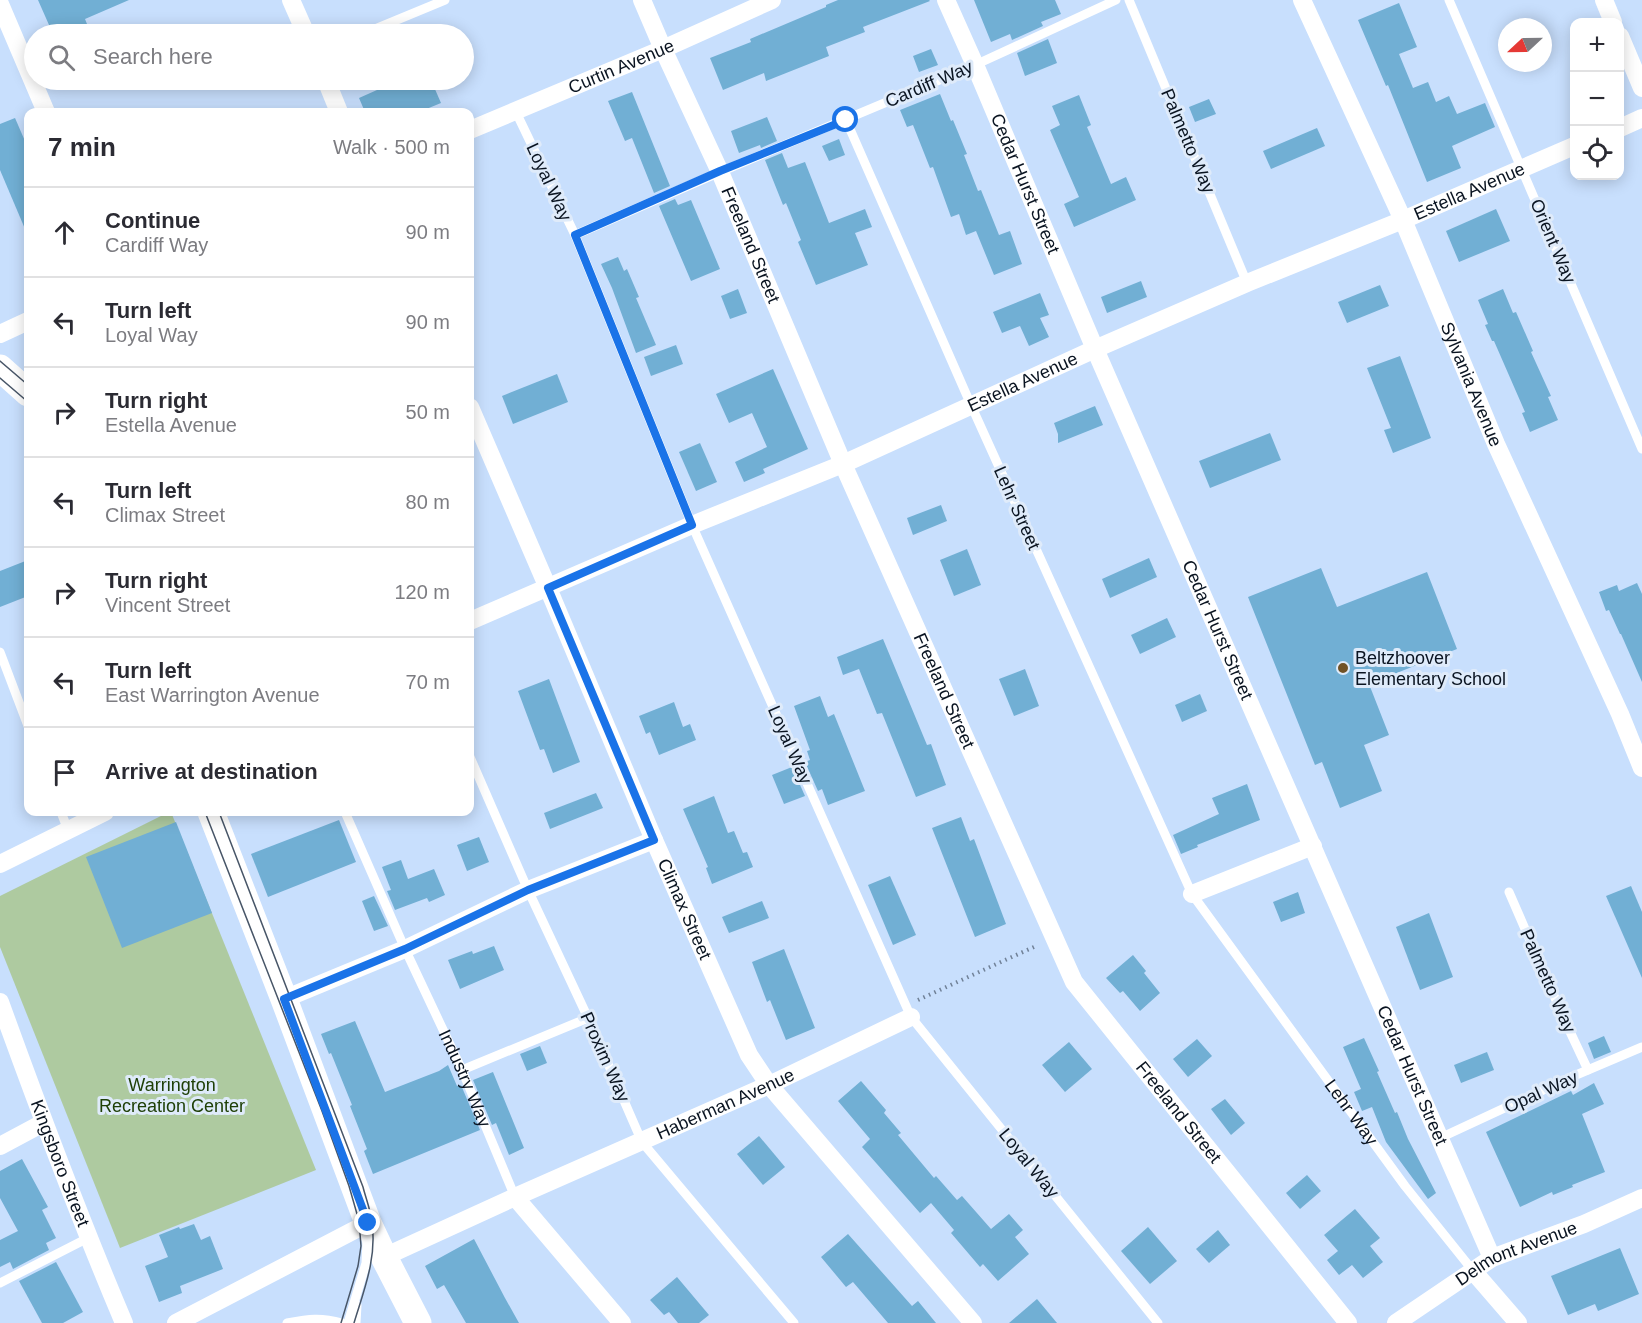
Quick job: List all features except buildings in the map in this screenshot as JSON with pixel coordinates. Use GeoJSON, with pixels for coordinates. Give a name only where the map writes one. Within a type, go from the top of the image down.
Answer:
{"type":"FeatureCollection","features":[{"type":"Feature","properties":{"kind":"main road"},"geometry":{"type":"LineString","coordinates":[[0,368],[24,389]]}},
{"type":"Feature","properties":{"kind":"main road"},"geometry":{"type":"LineString","coordinates":[[213,816],[368,1223],[418,1323]]}},
{"type":"Feature","properties":{"kind":"street"},"geometry":{"type":"LineString","coordinates":[[291,0],[302,24]]}},
{"type":"Feature","properties":{"kind":"street","name":"Freeland Street"},"geometry":{"type":"LineString","coordinates":[[642,0],[720,171],[843,464],[1074,982],[1348,1323]]}},
{"type":"Feature","properties":{"kind":"street","name":"Curtin Avenue"},"geometry":{"type":"LineString","coordinates":[[474,128],[663,49],[772,0]]}},
{"type":"Feature","properties":{"kind":"street","name":"Cedar Hurst Street"},"geometry":{"type":"LineString","coordinates":[[946,0],[1095,349],[1492,1258]]}},
{"type":"Feature","properties":{"kind":"street","name":"Sylvania Avenue"},"geometry":{"type":"LineString","coordinates":[[1302,0],[1403,220],[1496,444],[1620,714],[1642,768]]}},
{"type":"Feature","properties":{"kind":"street"},"geometry":{"type":"LineString","coordinates":[[1604,0],[1611,18]]}},
{"type":"Feature","properties":{"kind":"street"},"geometry":{"type":"LineString","coordinates":[[0,4],[24,60]]}},
{"type":"Feature","properties":{"kind":"street"},"geometry":{"type":"LineString","coordinates":[[1624,45],[1642,88]]}},
{"type":"Feature","properties":{"kind":"street"},"geometry":{"type":"LineString","coordinates":[[37,90],[44,108]]}},
{"type":"Feature","properties":{"kind":"street"},"geometry":{"type":"LineString","coordinates":[[330,90],[337,108]]}},
{"type":"Feature","properties":{"kind":"street"},"geometry":{"type":"LineString","coordinates":[[1624,126],[1642,118]]}},
{"type":"Feature","properties":{"kind":"street","name":"Estella Avenue"},"geometry":{"type":"LineString","coordinates":[[474,619],[692,525],[843,464],[1095,349],[1247,283],[1403,220],[1570,148]]}},
{"type":"Feature","properties":{"kind":"street"},"geometry":{"type":"LineString","coordinates":[[0,334],[24,323]]}},
{"type":"Feature","properties":{"kind":"street","name":"Climax Street"},"geometry":{"type":"LineString","coordinates":[[474,416],[654,840],[749,1055],[769,1085],[973,1323]]}},
{"type":"Feature","properties":{"kind":"street"},"geometry":{"type":"LineString","coordinates":[[0,864],[97,816]]}},
{"type":"Feature","properties":{"kind":"street"},"geometry":{"type":"LineString","coordinates":[[284,999],[405,949],[528,890],[654,840]]}},
{"type":"Feature","properties":{"kind":"street"},"geometry":{"type":"LineString","coordinates":[[1192,894],[1312,846]]}},
{"type":"Feature","properties":{"kind":"street","name":"Kingsboro Street"},"geometry":{"type":"LineString","coordinates":[[0,1002],[43,1123],[124,1323]]}},
{"type":"Feature","properties":{"kind":"street","name":"Haberman Avenue"},"geometry":{"type":"LineString","coordinates":[[384,1257],[769,1085],[911,1017]]}},
{"type":"Feature","properties":{"kind":"street"},"geometry":{"type":"LineString","coordinates":[[0,1146],[43,1123]]}},
{"type":"Feature","properties":{"kind":"street","name":"Industry Way"},"geometry":{"type":"LineString","coordinates":[[515,1197],[622,1323]]}},
{"type":"Feature","properties":{"kind":"street","name":"Delmont Avenue"},"geometry":{"type":"LineString","coordinates":[[1396,1323],[1492,1258],[1584,1224],[1642,1198]]}},
{"type":"Feature","properties":{"kind":"street"},"geometry":{"type":"LineString","coordinates":[[176,1323],[368,1223]]}},
{"type":"Feature","properties":{"kind":"street","name":"Lehr Way"},"geometry":{"type":"LineString","coordinates":[[1474,1272],[1518,1323]]}},
{"type":"Feature","properties":{"kind":"lane"},"geometry":{"type":"LineString","coordinates":[[387,24],[445,0]]}},
{"type":"Feature","properties":{"kind":"lane","name":"Cardiff Way"},"geometry":{"type":"LineString","coordinates":[[575,235],[720,171],[975,65],[1116,0]]}},
{"type":"Feature","properties":{"kind":"lane","name":"Palmetto Way"},"geometry":{"type":"LineString","coordinates":[[1129,0],[1247,283]]}},
{"type":"Feature","properties":{"kind":"lane","name":"Orient Way"},"geometry":{"type":"LineString","coordinates":[[1449,0],[1642,449]]}},
{"type":"Feature","properties":{"kind":"lane","name":"Loyal Way"},"geometry":{"type":"LineString","coordinates":[[515,110],[575,235],[692,525],[911,1017],[1158,1323]]}},
{"type":"Feature","properties":{"kind":"lane","name":"Lehr Street"},"geometry":{"type":"LineString","coordinates":[[846,120],[971,405],[1192,894]]}},
{"type":"Feature","properties":{"kind":"lane"},"geometry":{"type":"LineString","coordinates":[[0,652],[24,715]]}},
{"type":"Feature","properties":{"kind":"lane","name":"Proxim Way"},"geometry":{"type":"LineString","coordinates":[[474,766],[642,1142],[794,1323]]}},
{"type":"Feature","properties":{"kind":"lane"},"geometry":{"type":"LineString","coordinates":[[63,816],[68,830]]}},
{"type":"Feature","properties":{"kind":"lane","name":"Industry Way"},"geometry":{"type":"LineString","coordinates":[[347,816],[405,949],[462,1070],[515,1197]]}},
{"type":"Feature","properties":{"kind":"lane","name":"Palmetto Way"},"geometry":{"type":"LineString","coordinates":[[1509,892],[1564,1021],[1588,1070]]}},
{"type":"Feature","properties":{"kind":"lane","name":"Lehr Way"},"geometry":{"type":"LineString","coordinates":[[1192,894],[1405,1186],[1474,1272]]}},
{"type":"Feature","properties":{"kind":"lane"},"geometry":{"type":"LineString","coordinates":[[462,1070],[588,1018]]}},
{"type":"Feature","properties":{"kind":"lane","name":"Opal Way"},"geometry":{"type":"LineString","coordinates":[[1440,1138],[1642,1047]]}},
{"type":"Feature","properties":{"kind":"lane"},"geometry":{"type":"LineString","coordinates":[[348,1323],[366,1263],[368,1223]]}},
{"type":"Feature","properties":{"kind":"lane"},"geometry":{"type":"LineString","coordinates":[[0,1283],[88,1238]]}},
{"type":"Feature","properties":{"kind":"lane"},"geometry":{"type":"LineString","coordinates":[[356,1323],[358,1294]]}},
{"type":"Feature","properties":{"kind":"lane"},"geometry":{"type":"LineString","coordinates":[[286,1323],[313,1318],[342,1323]]}},
{"type":"Feature","properties":{"kind":"path"},"geometry":{"type":"LineString","coordinates":[[911,1017],[915,1001],[1053,939]]}},
{"type":"Feature","properties":{"kind":"green space","name":"Warrington Recreation Center"},"geometry":{"type":"Polygon","coordinates":[[[161,816],[173,816],[316,1170],[120,1248],[0,947],[0,896],[161,816]]]}},
{"type":"Feature","properties":{"kind":"tram line"},"geometry":{"type":"LineString","coordinates":[[0,361],[24,382]]}},
{"type":"Feature","properties":{"kind":"tram line"},"geometry":{"type":"LineString","coordinates":[[0,378],[24,399]]}},
{"type":"Feature","properties":{"kind":"tram line"},"geometry":{"type":"LineString","coordinates":[[207,816],[322,1111],[359,1221],[361,1246],[358,1266],[341,1323]]}},
{"type":"Feature","properties":{"kind":"tram line"},"geometry":{"type":"LineString","coordinates":[[221,816],[370,1210],[373,1249],[354,1323]]}},
{"type":"Feature","properties":{"kind":"place","name":"Beltzhoover Elementary School"},"geometry":{"type":"Point","coordinates":[1343,668]}},
{"type":"Feature","properties":{"kind":"route"},"geometry":{"type":"LineString","coordinates":[[368,1223],[284,999],[405,949],[528,890],[654,840],[548,588],[692,525],[575,235],[720,171],[846,120]]}}]}
